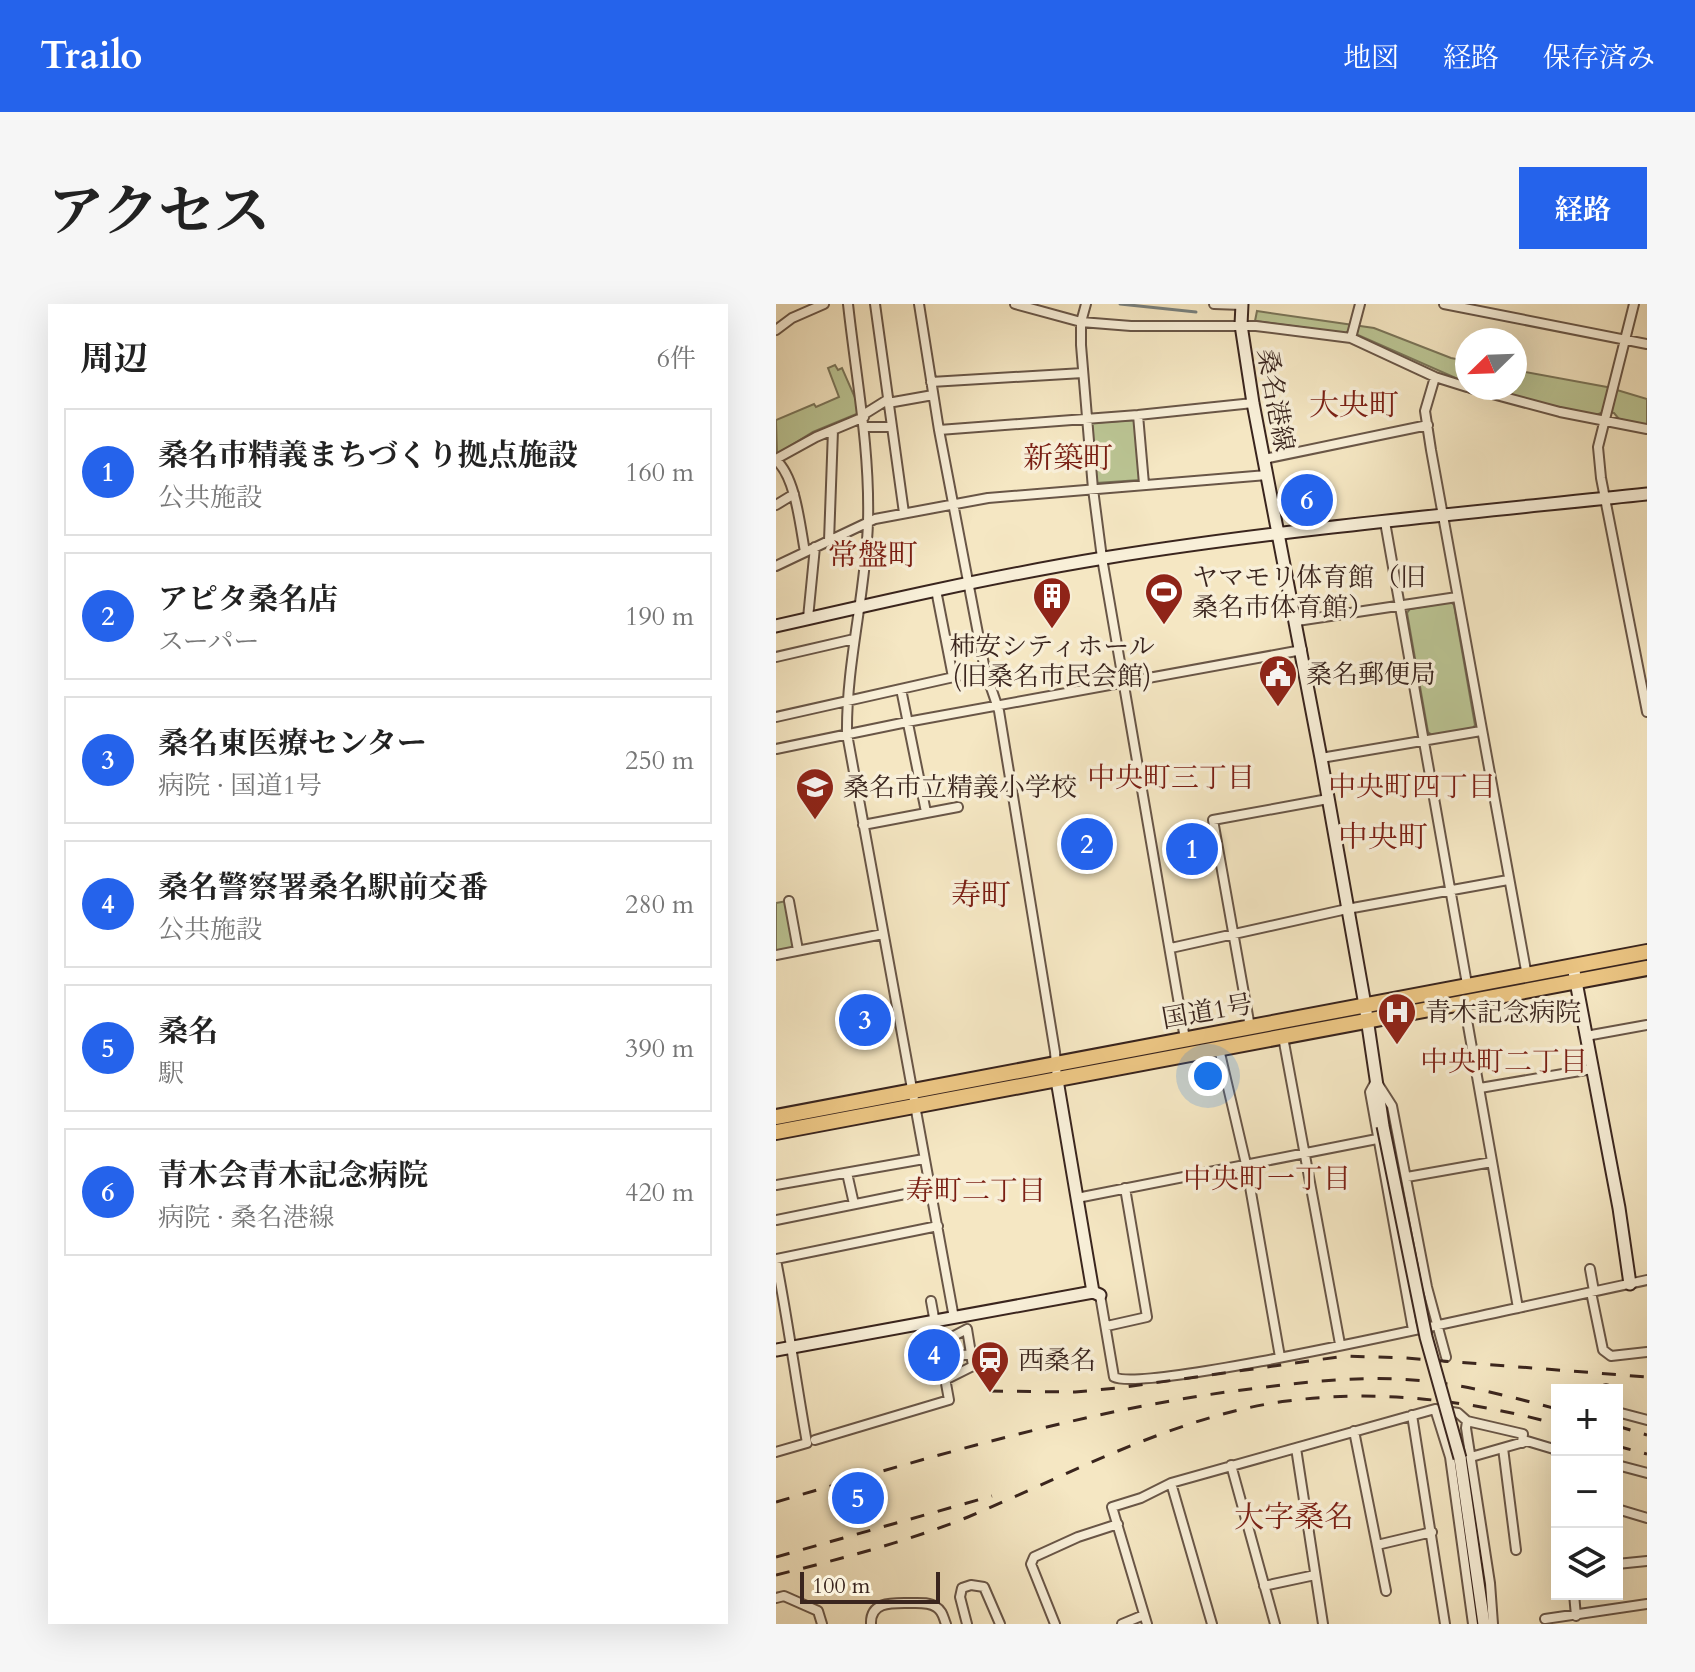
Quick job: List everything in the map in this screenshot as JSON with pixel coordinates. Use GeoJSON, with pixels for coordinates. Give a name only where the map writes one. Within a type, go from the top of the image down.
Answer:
{"type":"FeatureCollection","features":[{"type":"Feature","properties":{"kind":"highway","name":"国道1号"},"geometry":{"type":"LineString","coordinates":[[1056,1072],[1185,1039],[1647,952]]}},
{"type":"Feature","properties":{"kind":"highway","name":"国道1号"},"geometry":{"type":"LineString","coordinates":[[776,1117],[1219,1049],[1647,968]]}},
{"type":"Feature","properties":{"kind":"highway","name":"国道1号"},"geometry":{"type":"LineString","coordinates":[[776,1132],[914,1098]]}},
{"type":"Feature","properties":{"kind":"street"},"geometry":{"type":"LineString","coordinates":[[776,330],[792,318],[824,304]]}},
{"type":"Feature","properties":{"kind":"street"},"geometry":{"type":"LineString","coordinates":[[848,304],[865,427],[868,521],[847,699],[847,734],[954,1318]]}},
{"type":"Feature","properties":{"kind":"street"},"geometry":{"type":"LineString","coordinates":[[875,304],[904,513]]}},
{"type":"Feature","properties":{"kind":"street"},"geometry":{"type":"LineString","coordinates":[[919,304],[939,430],[985,670],[996,706],[1077,1198],[1096,1293],[1107,1326],[1114,1377],[1122,1381],[1145,1380],[1280,1357],[1647,1280]]}},
{"type":"Feature","properties":{"kind":"street"},"geometry":{"type":"LineString","coordinates":[[1015,304],[1081,322],[1131,326],[1241,325],[1351,338],[1455,384]]}},
{"type":"Feature","properties":{"kind":"street"},"geometry":{"type":"LineString","coordinates":[[1086,304],[1081,322],[1083,373],[1102,558],[1185,1039]]}},
{"type":"Feature","properties":{"kind":"street"},"geometry":{"type":"LineString","coordinates":[[1214,304],[1242,304]]}},
{"type":"Feature","properties":{"kind":"street","name":"桑名港線"},"geometry":{"type":"LineString","coordinates":[[1242,304],[1241,325],[1253,403],[1297,621],[1368,1022],[1383,1126],[1426,1337],[1466,1457],[1484,1624]]}},
{"type":"Feature","properties":{"kind":"street"},"geometry":{"type":"LineString","coordinates":[[1351,338],[1360,304]]}},
{"type":"Feature","properties":{"kind":"street"},"geometry":{"type":"LineString","coordinates":[[1444,304],[1647,344]]}},
{"type":"Feature","properties":{"kind":"street"},"geometry":{"type":"LineString","coordinates":[[1634,304],[1598,447],[1601,478],[1647,712]]}},
{"type":"Feature","properties":{"kind":"street"},"geometry":{"type":"LineString","coordinates":[[931,382],[1083,373]]}},
{"type":"Feature","properties":{"kind":"street"},"geometry":{"type":"LineString","coordinates":[[1435,377],[1425,411],[1439,505],[1527,977]]}},
{"type":"Feature","properties":{"kind":"street"},"geometry":{"type":"LineString","coordinates":[[805,552],[794,494],[782,465],[776,459],[888,401],[933,395]]}},
{"type":"Feature","properties":{"kind":"street"},"geometry":{"type":"LineString","coordinates":[[1512,400],[1647,429]]}},
{"type":"Feature","properties":{"kind":"street"},"geometry":{"type":"LineString","coordinates":[[939,430],[1087,420],[1253,403]]}},
{"type":"Feature","properties":{"kind":"street"},"geometry":{"type":"LineString","coordinates":[[1138,415],[1144,484]]}},
{"type":"Feature","properties":{"kind":"street"},"geometry":{"type":"LineString","coordinates":[[1264,459],[1428,425]]}},
{"type":"Feature","properties":{"kind":"street"},"geometry":{"type":"LineString","coordinates":[[865,427],[891,427]]}},
{"type":"Feature","properties":{"kind":"street"},"geometry":{"type":"LineString","coordinates":[[829,541],[833,430]]}},
{"type":"Feature","properties":{"kind":"street"},"geometry":{"type":"LineString","coordinates":[[776,566],[868,521],[953,503],[1267,475]]}},
{"type":"Feature","properties":{"kind":"street"},"geometry":{"type":"LineString","coordinates":[[776,505],[794,494]]}},
{"type":"Feature","properties":{"kind":"street"},"geometry":{"type":"LineString","coordinates":[[776,626],[936,590],[1102,558],[1279,534],[1647,494]]}},
{"type":"Feature","properties":{"kind":"street"},"geometry":{"type":"LineString","coordinates":[[1385,522],[1467,984]]}},
{"type":"Feature","properties":{"kind":"street"},"geometry":{"type":"LineString","coordinates":[[808,618],[815,547]]}},
{"type":"Feature","properties":{"kind":"street"},"geometry":{"type":"LineString","coordinates":[[936,590],[953,677]]}},
{"type":"Feature","properties":{"kind":"street"},"geometry":{"type":"LineString","coordinates":[[1297,621],[1457,597]]}},
{"type":"Feature","properties":{"kind":"street"},"geometry":{"type":"LineString","coordinates":[[776,657],[854,639]]}},
{"type":"Feature","properties":{"kind":"street"},"geometry":{"type":"LineString","coordinates":[[776,749],[1124,681],[1302,650]]}},
{"type":"Feature","properties":{"kind":"street"},"geometry":{"type":"LineString","coordinates":[[776,715],[985,670]]}},
{"type":"Feature","properties":{"kind":"street"},"geometry":{"type":"LineString","coordinates":[[901,689],[926,812]]}},
{"type":"Feature","properties":{"kind":"street"},"geometry":{"type":"LineString","coordinates":[[1321,758],[1481,731]]}},
{"type":"Feature","properties":{"kind":"street"},"geometry":{"type":"LineString","coordinates":[[1251,1028],[1213,820],[1328,799]]}},
{"type":"Feature","properties":{"kind":"street"},"geometry":{"type":"LineString","coordinates":[[863,825],[958,807]]}},
{"type":"Feature","properties":{"kind":"street"},"geometry":{"type":"LineString","coordinates":[[1171,948],[1347,909],[1508,880]]}},
{"type":"Feature","properties":{"kind":"street"},"geometry":{"type":"LineString","coordinates":[[789,901],[798,950]]}},
{"type":"Feature","properties":{"kind":"street"},"geometry":{"type":"LineString","coordinates":[[776,955],[883,934]]}},
{"type":"Feature","properties":{"kind":"street"},"geometry":{"type":"LineString","coordinates":[[1573,966],[1630,1284]]}},
{"type":"Feature","properties":{"kind":"street"},"geometry":{"type":"LineString","coordinates":[[1464,1003],[1518,1308]]}},
{"type":"Feature","properties":{"kind":"street"},"geometry":{"type":"LineString","coordinates":[[1586,1036],[1647,1025]]}},
{"type":"Feature","properties":{"kind":"street"},"geometry":{"type":"LineString","coordinates":[[1283,1037],[1340,1344]]}},
{"type":"Feature","properties":{"kind":"street"},"geometry":{"type":"LineString","coordinates":[[1219,1049],[1246,1164],[1280,1357]]}},
{"type":"Feature","properties":{"kind":"street"},"geometry":{"type":"LineString","coordinates":[[1480,1088],[1592,1069]]}},
{"type":"Feature","properties":{"kind":"street"},"geometry":{"type":"LineString","coordinates":[[1413,1330],[1370,1092],[1376,1081],[1392,1106],[1427,1287],[1446,1357]]}},
{"type":"Feature","properties":{"kind":"street"},"geometry":{"type":"LineString","coordinates":[[1077,1198],[1377,1139]]}},
{"type":"Feature","properties":{"kind":"street"},"geometry":{"type":"LineString","coordinates":[[776,1185],[924,1159]]}},
{"type":"Feature","properties":{"kind":"street"},"geometry":{"type":"LineString","coordinates":[[1407,1177],[1492,1162]]}},
{"type":"Feature","properties":{"kind":"street"},"geometry":{"type":"LineString","coordinates":[[847,1173],[854,1204]]}},
{"type":"Feature","properties":{"kind":"street"},"geometry":{"type":"LineString","coordinates":[[1107,1326],[1147,1317],[1125,1188]]}},
{"type":"Feature","properties":{"kind":"street"},"geometry":{"type":"LineString","coordinates":[[776,1220],[930,1189]]}},
{"type":"Feature","properties":{"kind":"street"},"geometry":{"type":"LineString","coordinates":[[776,1452],[807,1443],[776,1259],[938,1226]]}},
{"type":"Feature","properties":{"kind":"street"},"geometry":{"type":"LineString","coordinates":[[1590,1269],[1603,1350],[1611,1356],[1647,1352]]}},
{"type":"Feature","properties":{"kind":"street"},"geometry":{"type":"LineString","coordinates":[[776,1350],[1096,1293]]}},
{"type":"Feature","properties":{"kind":"street"},"geometry":{"type":"LineString","coordinates":[[809,1452],[815,1438],[949,1400],[931,1301]]}},
{"type":"Feature","properties":{"kind":"street"},"geometry":{"type":"LineString","coordinates":[[948,1339],[967,1329],[966,1353]]}},
{"type":"Feature","properties":{"kind":"street"},"geometry":{"type":"LineString","coordinates":[[937,1335],[948,1339],[966,1353],[973,1366],[945,1380]]}},
{"type":"Feature","properties":{"kind":"street"},"geometry":{"type":"LineString","coordinates":[[941,1359],[966,1353]]}},
{"type":"Feature","properties":{"kind":"street"},"geometry":{"type":"LineString","coordinates":[[1435,1409],[1450,1457],[1473,1624]]}},
{"type":"Feature","properties":{"kind":"street"},"geometry":{"type":"LineString","coordinates":[[1122,1624],[1146,1620],[1112,1507],[1141,1498],[1171,1483],[1435,1409],[1458,1413],[1467,1421],[1523,1434],[1522,1443]]}},
{"type":"Feature","properties":{"kind":"street"},"geometry":{"type":"LineString","coordinates":[[1623,1414],[1647,1420]]}},
{"type":"Feature","properties":{"kind":"street"},"geometry":{"type":"LineString","coordinates":[[1412,1415],[1445,1624]]}},
{"type":"Feature","properties":{"kind":"street"},"geometry":{"type":"LineString","coordinates":[[1467,1421],[1466,1457],[1490,1583],[1493,1624]]}},
{"type":"Feature","properties":{"kind":"street"},"geometry":{"type":"LineString","coordinates":[[1354,1431],[1386,1591]]}},
{"type":"Feature","properties":{"kind":"street"},"geometry":{"type":"LineString","coordinates":[[1466,1457],[1527,1441],[1551,1448]]}},
{"type":"Feature","properties":{"kind":"street"},"geometry":{"type":"LineString","coordinates":[[1296,1448],[1323,1624]]}},
{"type":"Feature","properties":{"kind":"street"},"geometry":{"type":"LineString","coordinates":[[1503,1448],[1516,1550]]}},
{"type":"Feature","properties":{"kind":"street"},"geometry":{"type":"LineString","coordinates":[[1231,1465],[1275,1624]]}},
{"type":"Feature","properties":{"kind":"street"},"geometry":{"type":"LineString","coordinates":[[1623,1467],[1647,1473]]}},
{"type":"Feature","properties":{"kind":"street"},"geometry":{"type":"LineString","coordinates":[[1171,1483],[1212,1624]]}},
{"type":"Feature","properties":{"kind":"street"},"geometry":{"type":"LineString","coordinates":[[1623,1511],[1647,1518]]}},
{"type":"Feature","properties":{"kind":"street"},"geometry":{"type":"LineString","coordinates":[[1055,1624],[1031,1564],[1034,1557],[1078,1537],[1118,1524]]}},
{"type":"Feature","properties":{"kind":"street"},"geometry":{"type":"LineString","coordinates":[[1377,1545],[1432,1532]]}},
{"type":"Feature","properties":{"kind":"street"},"geometry":{"type":"LineString","coordinates":[[1623,1563],[1647,1561]]}},
{"type":"Feature","properties":{"kind":"street"},"geometry":{"type":"LineString","coordinates":[[1264,1586],[1315,1575]]}},
{"type":"Feature","properties":{"kind":"street"},"geometry":{"type":"LineString","coordinates":[[967,1624],[960,1597],[962,1588],[978,1584],[984,1587],[1000,1624]]}},
{"type":"Feature","properties":{"kind":"street"},"geometry":{"type":"LineString","coordinates":[[776,1598],[784,1596],[818,1611],[822,1624]]}},
{"type":"Feature","properties":{"kind":"street"},"geometry":{"type":"LineString","coordinates":[[1575,1600],[1576,1616]]}},
{"type":"Feature","properties":{"kind":"street"},"geometry":{"type":"LineString","coordinates":[[871,1624],[876,1608],[889,1603],[932,1604],[941,1612],[946,1624]]}},
{"type":"Feature","properties":{"kind":"street"},"geometry":{"type":"LineString","coordinates":[[1545,1619],[1647,1604]]}},
{"type":"Feature","properties":{"kind":"green space"},"geometry":{"type":"Polygon","coordinates":[[[1257,311],[1374,328],[1455,359],[1455,378],[1358,335],[1255,321],[1257,311]]]}},
{"type":"Feature","properties":{"kind":"green space"},"geometry":{"type":"Polygon","coordinates":[[[835,365],[838,370],[842,368],[859,413],[813,432],[777,454],[776,420],[839,397],[828,368],[835,365]]]}},
{"type":"Feature","properties":{"kind":"green space"},"geometry":{"type":"Polygon","coordinates":[[[1527,372],[1607,387],[1647,399],[1647,425],[1619,419],[1614,413],[1603,412],[1594,416],[1527,399],[1527,372]]]}},
{"type":"Feature","properties":{"kind":"green space"},"geometry":{"type":"Polygon","coordinates":[[[1135,420],[1140,480],[1096,483],[1091,423],[1135,420]]]}},
{"type":"Feature","properties":{"kind":"green space"},"geometry":{"type":"Polygon","coordinates":[[[1451,602],[1475,725],[1473,728],[1432,735],[1428,732],[1407,613],[1410,609],[1451,602]]]}},
{"type":"Feature","properties":{"kind":"green space"},"geometry":{"type":"Polygon","coordinates":[[[787,901],[795,947],[776,951],[776,903],[787,901]]]}},
{"type":"Feature","properties":{"kind":"waterway"},"geometry":{"type":"LineString","coordinates":[[1120,304],[1196,312]]}},
{"type":"Feature","properties":{"kind":"railway"},"geometry":{"type":"LineString","coordinates":[[989,1391],[1075,1392],[1118,1388],[1345,1356],[1647,1377]]}},
{"type":"Feature","properties":{"kind":"railway"},"geometry":{"type":"LineString","coordinates":[[776,1502],[1076,1420],[1197,1396],[1276,1386],[1345,1379],[1417,1380],[1478,1390],[1551,1408]]}},
{"type":"Feature","properties":{"kind":"railway"},"geometry":{"type":"LineString","coordinates":[[776,1575],[945,1526],[1124,1448],[1246,1408],[1321,1398],[1389,1397],[1456,1403],[1551,1423]]}},
{"type":"Feature","properties":{"kind":"railway"},"geometry":{"type":"LineString","coordinates":[[1623,1428],[1647,1435]]}},
{"type":"Feature","properties":{"kind":"railway"},"geometry":{"type":"LineString","coordinates":[[1623,1448],[1647,1454]]}},
{"type":"Feature","properties":{"kind":"railway"},"geometry":{"type":"LineString","coordinates":[[776,1557],[992,1496]]}},
{"type":"Feature","properties":{"kind":"place","name":"青木会青木記念病院"},"geometry":{"type":"Point","coordinates":[1307,500]}},
{"type":"Feature","properties":{"kind":"place","name":"ヤマモリ体育館（旧 桑名市体育館）"},"geometry":{"type":"Point","coordinates":[1164,626]}},
{"type":"Feature","properties":{"kind":"place","name":"柿安シティホール (旧桑名市民会館)"},"geometry":{"type":"Point","coordinates":[1052,630]}},
{"type":"Feature","properties":{"kind":"place","name":"桑名郵便局"},"geometry":{"type":"Point","coordinates":[1278,708]}},
{"type":"Feature","properties":{"kind":"place","name":"桑名市立精義小学校"},"geometry":{"type":"Point","coordinates":[815,821]}},
{"type":"Feature","properties":{"kind":"place","name":"アピタ桑名店"},"geometry":{"type":"Point","coordinates":[1087,844]}},
{"type":"Feature","properties":{"kind":"place","name":"桑名市精義まちづくり拠点施設"},"geometry":{"type":"Point","coordinates":[1192,849]}},
{"type":"Feature","properties":{"kind":"place","name":"桑名東医療センター"},"geometry":{"type":"Point","coordinates":[865,1020]}},
{"type":"Feature","properties":{"kind":"place","name":"青木記念病院"},"geometry":{"type":"Point","coordinates":[1397,1046]}},
{"type":"Feature","properties":{"kind":"place","name":"桑名警察署桑名駅前交番"},"geometry":{"type":"Point","coordinates":[934,1355]}},
{"type":"Feature","properties":{"kind":"place","name":"西桑名"},"geometry":{"type":"Point","coordinates":[990,1394]}},
{"type":"Feature","properties":{"kind":"place","name":"桑名"},"geometry":{"type":"Point","coordinates":[858,1498]}},
{"type":"Feature","properties":{"kind":"district","name":"大央町"},"geometry":{"type":"Point","coordinates":[1354,405]}},
{"type":"Feature","properties":{"kind":"district","name":"新築町"},"geometry":{"type":"Point","coordinates":[1068,458]}},
{"type":"Feature","properties":{"kind":"district","name":"常盤町"},"geometry":{"type":"Point","coordinates":[873,555]}},
{"type":"Feature","properties":{"kind":"district","name":"中央町三丁目"},"geometry":{"type":"Point","coordinates":[1171,777]}},
{"type":"Feature","properties":{"kind":"district","name":"中央町四丁目"},"geometry":{"type":"Point","coordinates":[1412,786]}},
{"type":"Feature","properties":{"kind":"district","name":"中央町"},"geometry":{"type":"Point","coordinates":[1383,837]}},
{"type":"Feature","properties":{"kind":"district","name":"寿町"},"geometry":{"type":"Point","coordinates":[981,895]}},
{"type":"Feature","properties":{"kind":"district","name":"中央町二丁目"},"geometry":{"type":"Point","coordinates":[1504,1061]}},
{"type":"Feature","properties":{"kind":"district","name":"中央町一丁目"},"geometry":{"type":"Point","coordinates":[1267,1178]}},
{"type":"Feature","properties":{"kind":"district","name":"寿町二丁目"},"geometry":{"type":"Point","coordinates":[976,1190]}},
{"type":"Feature","properties":{"kind":"district","name":"大字桑名"},"geometry":{"type":"Point","coordinates":[1294,1517]}}]}
